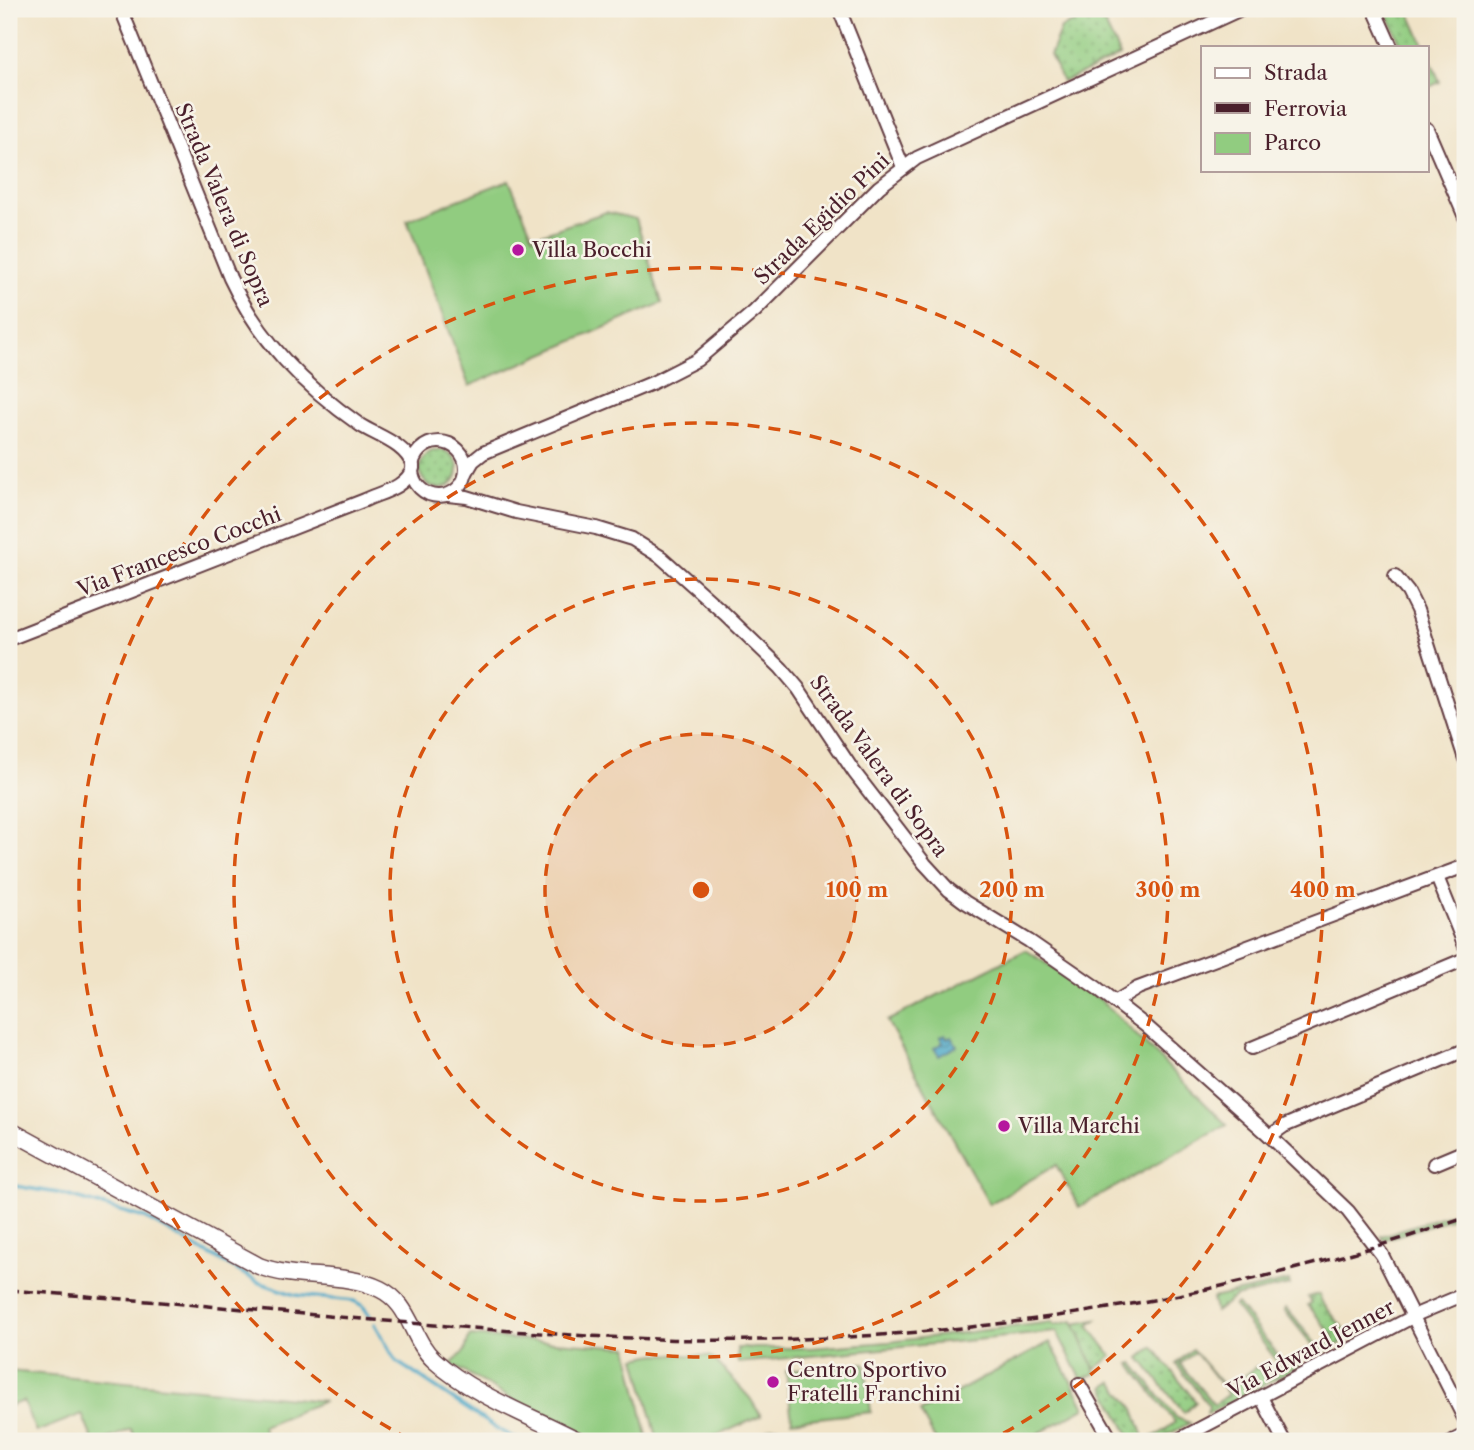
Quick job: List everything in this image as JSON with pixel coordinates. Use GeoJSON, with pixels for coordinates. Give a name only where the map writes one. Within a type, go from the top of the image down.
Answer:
{"type":"FeatureCollection","features":[{"type":"Feature","properties":{"kind":"street","name":"Strada Valera di Sopra"},"geometry":{"type":"LineString","coordinates":[[121,9],[230,278],[251,319],[278,354],[306,383],[354,421],[408,455],[416,483],[430,494],[462,496],[527,515],[632,539],[654,552],[725,614],[798,688],[854,772],[925,864],[949,890],[1030,941],[1146,1026],[1270,1136],[1363,1227],[1382,1255],[1465,1420]]}},
{"type":"Feature","properties":{"kind":"street"},"geometry":{"type":"LineString","coordinates":[[839,9],[903,167]]}},
{"type":"Feature","properties":{"kind":"street","name":"Strada Egidio Pini"},"geometry":{"type":"LineString","coordinates":[[466,474],[471,463],[480,455],[652,383],[697,360],[738,327],[869,197],[903,167],[946,143],[1241,9]]}},
{"type":"Feature","properties":{"kind":"street"},"geometry":{"type":"LineString","coordinates":[[1374,9],[1391,46]]}},
{"type":"Feature","properties":{"kind":"street"},"geometry":{"type":"LineString","coordinates":[[1428,131],[1465,216]]}},
{"type":"Feature","properties":{"kind":"street","name":"Strada Egidio Pini"},"geometry":{"type":"LineString","coordinates":[[450,445],[472,449],[518,438]]}},
{"type":"Feature","properties":{"kind":"street","name":"Strada Valera di Sopra"},"geometry":{"type":"LineString","coordinates":[[392,443],[450,445]]}},
{"type":"Feature","properties":{"kind":"street"},"geometry":{"type":"LineString","coordinates":[[413,467],[418,454],[432,444]]}},
{"type":"Feature","properties":{"kind":"street"},"geometry":{"type":"LineString","coordinates":[[450,445],[463,457],[471,489],[486,502]]}},
{"type":"Feature","properties":{"kind":"street","name":"Via Francesco Cocchi"},"geometry":{"type":"LineString","coordinates":[[9,639],[363,501],[402,484],[413,467]]}},
{"type":"Feature","properties":{"kind":"street"},"geometry":{"type":"LineString","coordinates":[[448,495],[458,489],[466,474]]}},
{"type":"Feature","properties":{"kind":"street","name":"Via Francesco Cocchi"},"geometry":{"type":"LineString","coordinates":[[363,501],[411,491],[430,494]]}},
{"type":"Feature","properties":{"kind":"street"},"geometry":{"type":"LineString","coordinates":[[1395,576],[1408,592],[1417,610],[1465,759]]}},
{"type":"Feature","properties":{"kind":"street"},"geometry":{"type":"LineString","coordinates":[[1115,1002],[1134,989],[1465,866]]}},
{"type":"Feature","properties":{"kind":"street"},"geometry":{"type":"LineString","coordinates":[[1437,877],[1465,946]]}},
{"type":"Feature","properties":{"kind":"street"},"geometry":{"type":"LineString","coordinates":[[1252,1048],[1465,959]]}},
{"type":"Feature","properties":{"kind":"street"},"geometry":{"type":"LineString","coordinates":[[1270,1136],[1284,1126],[1465,1050]]}},
{"type":"Feature","properties":{"kind":"street"},"geometry":{"type":"LineString","coordinates":[[9,1130],[259,1266],[290,1275],[359,1283],[381,1290],[400,1305],[419,1343],[434,1360],[463,1381],[563,1436],[579,1441]]}},
{"type":"Feature","properties":{"kind":"street"},"geometry":{"type":"LineString","coordinates":[[1434,1164],[1465,1151]]}},
{"type":"Feature","properties":{"kind":"street","name":"Via Edward Jenner"},"geometry":{"type":"LineString","coordinates":[[1176,1441],[1413,1317],[1465,1294]]}},
{"type":"Feature","properties":{"kind":"street"},"geometry":{"type":"LineString","coordinates":[[1079,1384],[1112,1441]]}},
{"type":"Feature","properties":{"kind":"street"},"geometry":{"type":"LineString","coordinates":[[1261,1396],[1284,1441]]}},
{"type":"Feature","properties":{"kind":"street"},"geometry":{"type":"LineString","coordinates":[[1453,1441],[1465,1435]]}},
{"type":"Feature","properties":{"kind":"green space"},"geometry":{"type":"Polygon","coordinates":[[[1385,9],[1408,9],[1425,46],[1402,46],[1385,9]]]}},
{"type":"Feature","properties":{"kind":"green space"},"geometry":{"type":"Polygon","coordinates":[[[1099,11],[1120,56],[1063,82],[1050,55],[1061,28],[1099,11]]]}},
{"type":"Feature","properties":{"kind":"green space"},"geometry":{"type":"Polygon","coordinates":[[[1428,54],[1440,82],[1428,88],[1428,54]]]}},
{"type":"Feature","properties":{"kind":"green space"},"geometry":{"type":"Polygon","coordinates":[[[509,180],[533,237],[606,212],[636,219],[662,303],[469,386],[407,220],[509,180]]]}},
{"type":"Feature","properties":{"kind":"green space"},"geometry":{"type":"Polygon","coordinates":[[[439,450],[452,456],[458,469],[452,482],[439,488],[426,482],[420,469],[426,456],[439,450]]]}},
{"type":"Feature","properties":{"kind":"green space"},"geometry":{"type":"Polygon","coordinates":[[[1026,950],[1101,1000],[1227,1125],[1079,1207],[1056,1165],[989,1204],[887,1021],[1026,950]]]}},
{"type":"Feature","properties":{"kind":"green space"},"geometry":{"type":"Polygon","coordinates":[[[1465,1209],[1465,1214],[1383,1240],[1381,1236],[1465,1209]]]}},
{"type":"Feature","properties":{"kind":"green space"},"geometry":{"type":"Polygon","coordinates":[[[1289,1281],[1290,1285],[1235,1297],[1215,1312],[1212,1298],[1289,1281]]]}},
{"type":"Feature","properties":{"kind":"green space"},"geometry":{"type":"Polygon","coordinates":[[[1319,1294],[1322,1302],[1351,1338],[1312,1359],[1316,1350],[1284,1310],[1286,1308],[1320,1349],[1334,1338],[1308,1305],[1312,1302],[1308,1297],[1319,1294]]]}},
{"type":"Feature","properties":{"kind":"green space"},"geometry":{"type":"Polygon","coordinates":[[[1237,1304],[1285,1364],[1300,1366],[1207,1414],[1209,1406],[1176,1364],[1192,1349],[1195,1352],[1180,1364],[1214,1405],[1228,1394],[1200,1358],[1227,1390],[1257,1366],[1267,1377],[1281,1366],[1234,1306],[1237,1304]]]}},
{"type":"Feature","properties":{"kind":"green space"},"geometry":{"type":"Polygon","coordinates":[[[1096,1320],[1089,1326],[1112,1356],[1095,1369],[1074,1324],[1096,1320]]]}},
{"type":"Feature","properties":{"kind":"green space"},"geometry":{"type":"Polygon","coordinates":[[[1073,1321],[1096,1373],[1082,1380],[1057,1332],[738,1363],[737,1348],[811,1348],[889,1342],[1073,1321]]]}},
{"type":"Feature","properties":{"kind":"green space"},"geometry":{"type":"Polygon","coordinates":[[[469,1336],[628,1347],[648,1441],[584,1441],[451,1364],[465,1351],[469,1336]]]}},
{"type":"Feature","properties":{"kind":"green space"},"geometry":{"type":"Polygon","coordinates":[[[1050,1342],[1085,1407],[1083,1409],[1025,1441],[936,1441],[920,1412],[1050,1342]]]}},
{"type":"Feature","properties":{"kind":"green space"},"geometry":{"type":"Polygon","coordinates":[[[1153,1347],[1196,1402],[1184,1413],[1140,1358],[1153,1347]]]}},
{"type":"Feature","properties":{"kind":"green space"},"geometry":{"type":"Polygon","coordinates":[[[656,1354],[709,1356],[750,1398],[761,1416],[705,1441],[658,1441],[636,1358],[656,1354]]]}},
{"type":"Feature","properties":{"kind":"green space"},"geometry":{"type":"Polygon","coordinates":[[[865,1363],[871,1412],[792,1421],[786,1371],[865,1363]]]}},
{"type":"Feature","properties":{"kind":"green space"},"geometry":{"type":"Polygon","coordinates":[[[1133,1363],[1177,1418],[1190,1423],[1156,1441],[1132,1441],[1104,1387],[1113,1382],[1134,1409],[1145,1440],[1161,1433],[1175,1422],[1130,1364],[1133,1363]]]}},
{"type":"Feature","properties":{"kind":"green space"},"geometry":{"type":"Polygon","coordinates":[[[9,1371],[324,1401],[262,1426],[268,1441],[137,1441],[131,1429],[103,1441],[93,1441],[82,1414],[36,1432],[23,1401],[9,1406],[9,1371]]]}},
{"type":"Feature","properties":{"kind":"green space"},"geometry":{"type":"Polygon","coordinates":[[[773,1427],[815,1441],[783,1441],[775,1431],[761,1441],[746,1441],[773,1427]]]}},
{"type":"Feature","properties":{"kind":"water"},"geometry":{"type":"Polygon","coordinates":[[[945,1035],[947,1039],[951,1037],[957,1046],[939,1056],[934,1048],[943,1043],[940,1037],[945,1035]]]}},
{"type":"Feature","properties":{"kind":"waterway"},"geometry":{"type":"LineString","coordinates":[[9,1185],[58,1193],[145,1218],[258,1282],[295,1295],[354,1301],[363,1306],[370,1316]]}},
{"type":"Feature","properties":{"kind":"waterway"},"geometry":{"type":"LineString","coordinates":[[375,1324],[396,1361],[497,1429],[521,1441]]}},
{"type":"Feature","properties":{"kind":"railway"},"geometry":{"type":"LineString","coordinates":[[9,1290],[562,1334],[711,1340],[851,1337],[1029,1320],[1206,1289],[1293,1269],[1465,1218]]}},
{"type":"Feature","properties":{"kind":"place","name":"Villa Bocchi"},"geometry":{"type":"Point","coordinates":[518,250]}},
{"type":"Feature","properties":{"kind":"place","name":"Villa Marchi"},"geometry":{"type":"Point","coordinates":[1004,1126]}},
{"type":"Feature","properties":{"kind":"place","name":"Centro Sportivo Fratelli Franchini"},"geometry":{"type":"Point","coordinates":[773,1382]}}]}
